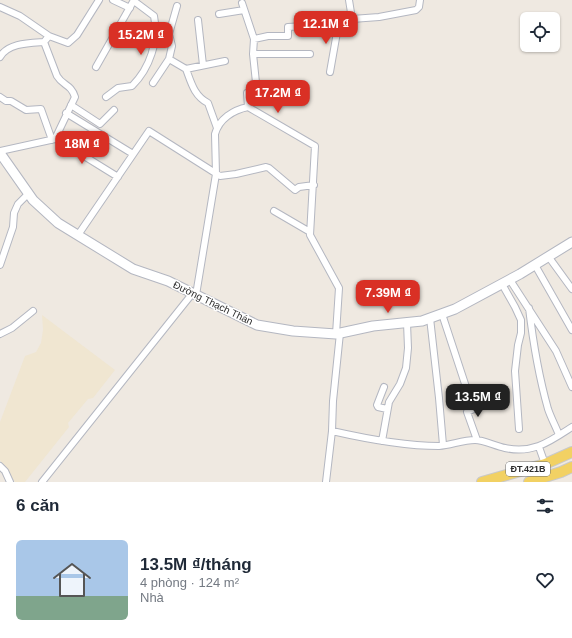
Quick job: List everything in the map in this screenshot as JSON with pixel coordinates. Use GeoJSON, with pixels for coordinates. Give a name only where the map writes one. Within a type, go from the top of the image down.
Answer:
{"type":"FeatureCollection","features":[{"type":"Feature","properties":{"kind":"main road","name":"ĐT.421B"},"geometry":{"type":"LineString","coordinates":[[488,481],[545,464],[572,452]]}},
{"type":"Feature","properties":{"kind":"main road","name":"ĐT.421B"},"geometry":{"type":"LineString","coordinates":[[529,482],[572,467]]}},
{"type":"Feature","properties":{"kind":"street"},"geometry":{"type":"LineString","coordinates":[[0,7],[20,16],[49,36],[68,43],[77,35],[98,0]]}},
{"type":"Feature","properties":{"kind":"street"},"geometry":{"type":"LineString","coordinates":[[113,0],[130,8]]}},
{"type":"Feature","properties":{"kind":"street"},"geometry":{"type":"LineString","coordinates":[[96,67],[134,0],[154,16],[155,35],[153,48],[143,74],[132,86],[118,88],[106,97]]}},
{"type":"Feature","properties":{"kind":"street"},"geometry":{"type":"LineString","coordinates":[[349,0],[352,19]]}},
{"type":"Feature","properties":{"kind":"street"},"geometry":{"type":"LineString","coordinates":[[254,39],[268,36],[288,36],[288,27],[321,25],[416,10],[418,9],[420,0]]}},
{"type":"Feature","properties":{"kind":"street"},"geometry":{"type":"LineString","coordinates":[[242,3],[254,39],[253,54],[257,92],[246,93],[248,107]]}},
{"type":"Feature","properties":{"kind":"street"},"geometry":{"type":"LineString","coordinates":[[153,83],[169,59],[172,46],[169,34],[177,6]]}},
{"type":"Feature","properties":{"kind":"street"},"geometry":{"type":"LineString","coordinates":[[219,14],[244,10]]}},
{"type":"Feature","properties":{"kind":"street"},"geometry":{"type":"LineString","coordinates":[[198,20],[203,65]]}},
{"type":"Feature","properties":{"kind":"street"},"geometry":{"type":"LineString","coordinates":[[330,72],[339,21]]}},
{"type":"Feature","properties":{"kind":"street"},"geometry":{"type":"LineString","coordinates":[[0,57],[4,52],[19,45],[44,42],[49,36]]}},
{"type":"Feature","properties":{"kind":"street"},"geometry":{"type":"LineString","coordinates":[[44,42],[57,76],[60,81],[73,90],[75,97],[54,139]]}},
{"type":"Feature","properties":{"kind":"street"},"geometry":{"type":"LineString","coordinates":[[253,54],[310,54]]}},
{"type":"Feature","properties":{"kind":"street"},"geometry":{"type":"LineString","coordinates":[[169,59],[186,69],[196,93],[201,100],[208,103],[217,128]]}},
{"type":"Feature","properties":{"kind":"street"},"geometry":{"type":"LineString","coordinates":[[186,69],[225,61]]}},
{"type":"Feature","properties":{"kind":"street"},"geometry":{"type":"LineString","coordinates":[[0,97],[6,101],[11,101],[26,110],[41,109],[54,139],[118,177]]}},
{"type":"Feature","properties":{"kind":"street"},"geometry":{"type":"LineString","coordinates":[[72,105],[100,124],[114,110]]}},
{"type":"Feature","properties":{"kind":"street"},"geometry":{"type":"LineString","coordinates":[[42,482],[194,295],[216,174],[215,134],[217,128],[224,119],[241,108],[248,107],[315,146],[314,185],[310,232],[312,239],[339,288],[338,333],[332,431],[326,482]]}},
{"type":"Feature","properties":{"kind":"street"},"geometry":{"type":"LineString","coordinates":[[66,113],[133,154]]}},
{"type":"Feature","properties":{"kind":"street"},"geometry":{"type":"LineString","coordinates":[[78,236],[149,131],[216,174],[223,176],[266,167],[295,190],[299,187],[314,185]]}},
{"type":"Feature","properties":{"kind":"street"},"geometry":{"type":"LineString","coordinates":[[0,152],[54,139]]}},
{"type":"Feature","properties":{"kind":"street","name":"Đường Thạch Thán"},"geometry":{"type":"LineString","coordinates":[[0,152],[33,200],[58,223],[78,236],[133,269],[168,281],[258,325],[293,332],[338,333],[373,326],[422,321],[455,309],[506,282],[572,242]]}},
{"type":"Feature","properties":{"kind":"street"},"geometry":{"type":"LineString","coordinates":[[0,265],[13,227],[14,213],[18,204],[28,194]]}},
{"type":"Feature","properties":{"kind":"street"},"geometry":{"type":"LineString","coordinates":[[274,211],[310,232]]}},
{"type":"Feature","properties":{"kind":"street"},"geometry":{"type":"LineString","coordinates":[[548,256],[572,289]]}},
{"type":"Feature","properties":{"kind":"street"},"geometry":{"type":"LineString","coordinates":[[535,265],[572,330]]}},
{"type":"Feature","properties":{"kind":"street"},"geometry":{"type":"LineString","coordinates":[[506,282],[529,308],[556,351],[572,387]]}},
{"type":"Feature","properties":{"kind":"street"},"geometry":{"type":"LineString","coordinates":[[506,282],[521,320],[521,333],[515,371],[519,428]]}},
{"type":"Feature","properties":{"kind":"street"},"geometry":{"type":"LineString","coordinates":[[529,308],[539,372],[549,411],[559,435]]}},
{"type":"Feature","properties":{"kind":"street"},"geometry":{"type":"LineString","coordinates":[[0,334],[12,328],[33,312]]}},
{"type":"Feature","properties":{"kind":"street"},"geometry":{"type":"LineString","coordinates":[[442,314],[469,396]]}},
{"type":"Feature","properties":{"kind":"street"},"geometry":{"type":"LineString","coordinates":[[430,318],[440,398],[443,445]]}},
{"type":"Feature","properties":{"kind":"street"},"geometry":{"type":"LineString","coordinates":[[382,441],[389,402],[400,384],[406,368],[408,348],[407,323]]}},
{"type":"Feature","properties":{"kind":"street"},"geometry":{"type":"LineString","coordinates":[[384,387],[377,405],[378,407],[387,409]]}},
{"type":"Feature","properties":{"kind":"street"},"geometry":{"type":"LineString","coordinates":[[477,440],[467,412],[487,403],[499,406]]}},
{"type":"Feature","properties":{"kind":"street"},"geometry":{"type":"LineString","coordinates":[[332,431],[382,441],[422,445],[443,445],[477,440],[506,449],[524,450],[539,447],[572,427]]}},
{"type":"Feature","properties":{"kind":"street"},"geometry":{"type":"LineString","coordinates":[[539,447],[545,464]]}},
{"type":"Feature","properties":{"kind":"street"},"geometry":{"type":"LineString","coordinates":[[0,466],[5,471],[10,482]]}},
{"type":"Feature","properties":{"kind":"shaded area"},"geometry":{"type":"Polygon","coordinates":[[[42,315],[115,370],[93,398],[88,399],[68,423],[69,427],[25,482],[15,482],[0,460],[0,422],[25,356],[36,352],[41,343],[43,330],[42,315]]]}}]}
